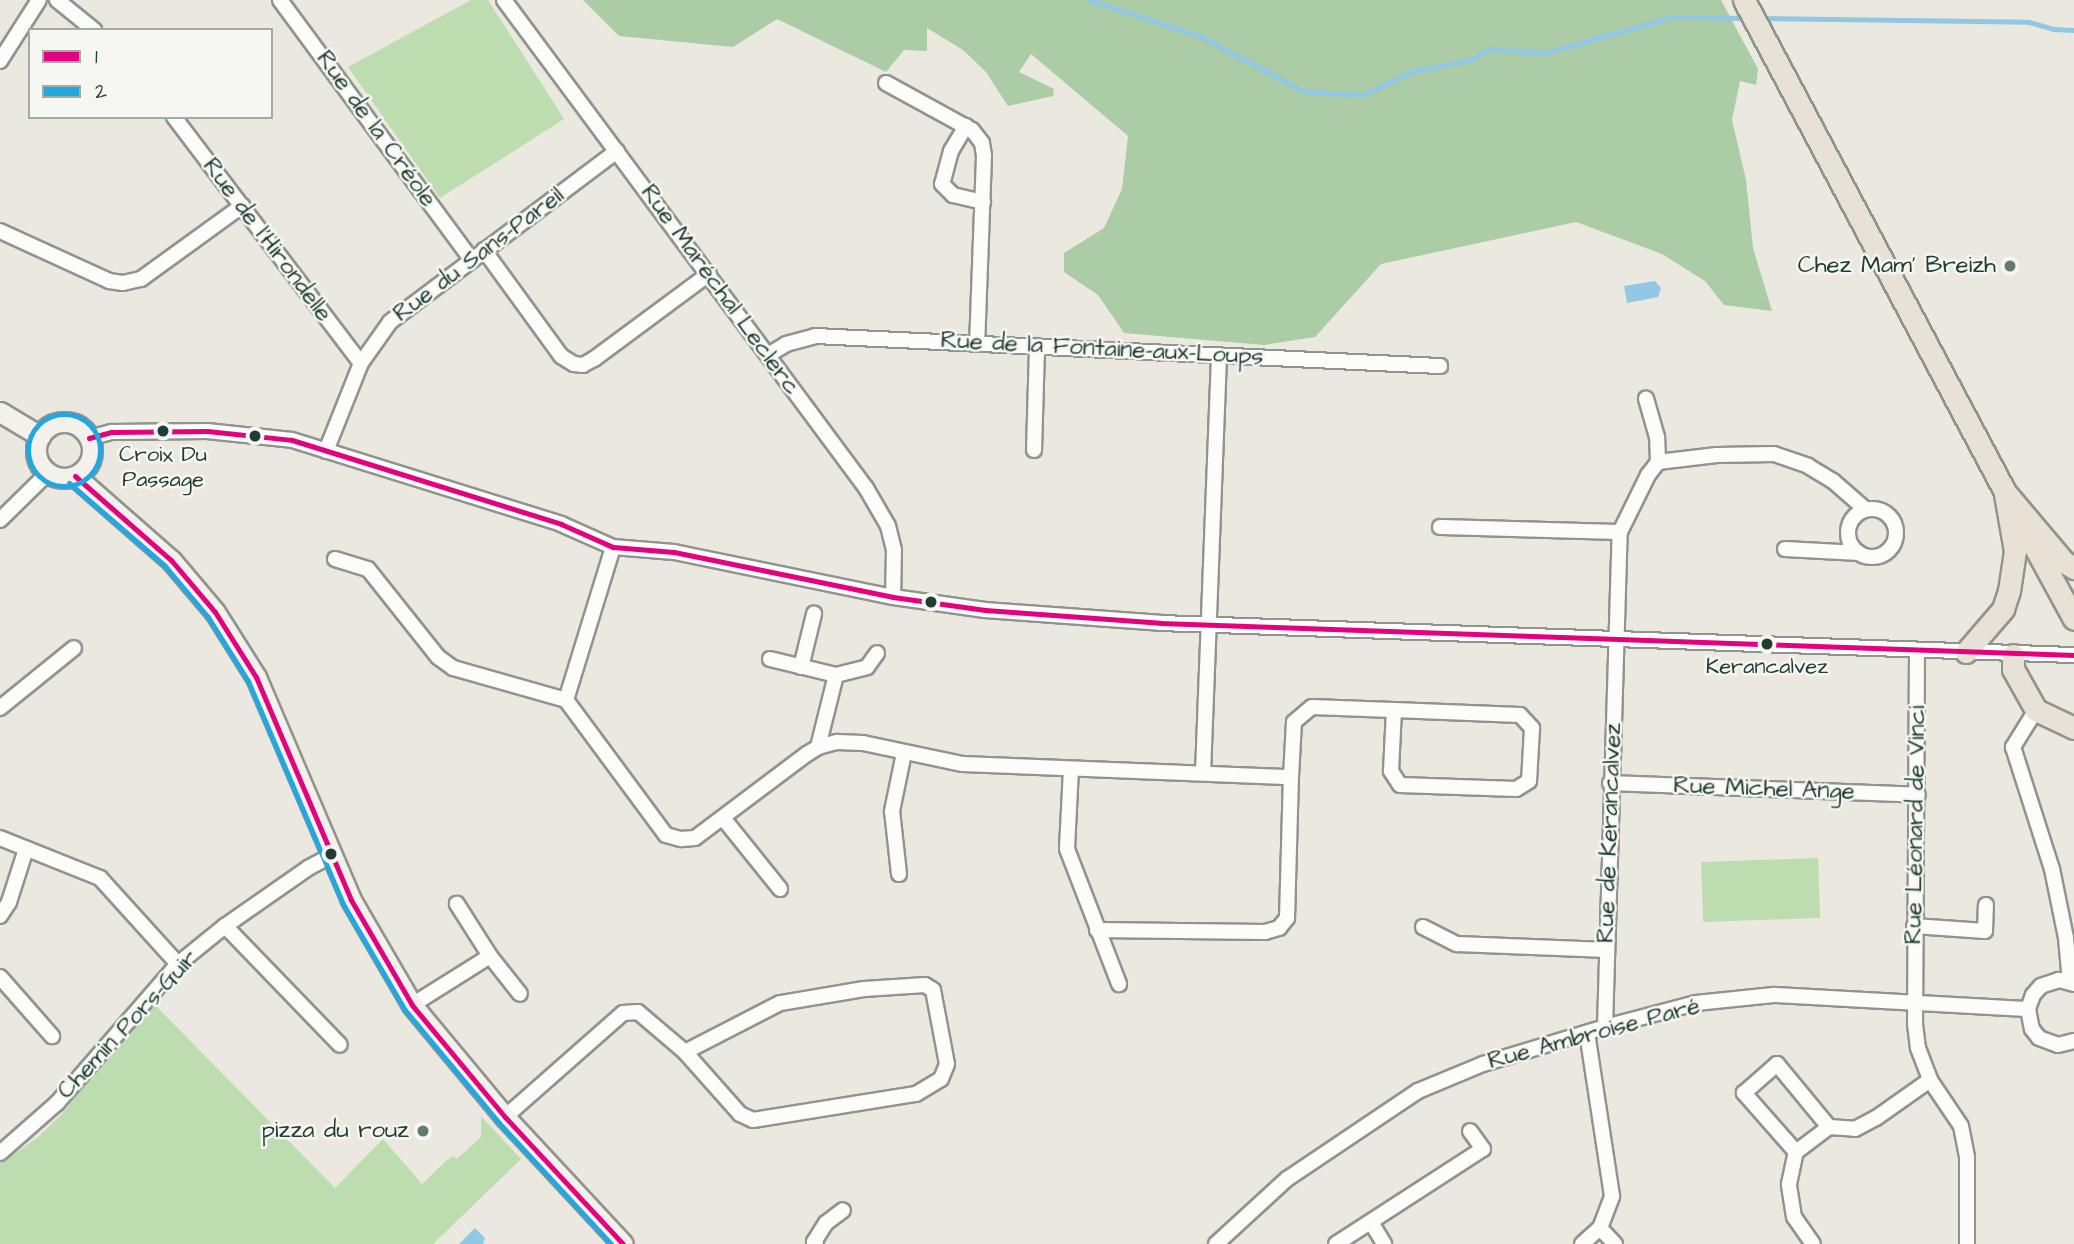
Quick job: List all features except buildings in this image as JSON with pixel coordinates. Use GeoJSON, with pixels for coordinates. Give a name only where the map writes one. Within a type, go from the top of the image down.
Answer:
{"type":"FeatureCollection","features":[{"type":"Feature","properties":{"kind":"main road"},"geometry":{"type":"LineString","coordinates":[[1744,0],[2074,619]]}},
{"type":"Feature","properties":{"kind":"main road"},"geometry":{"type":"LineString","coordinates":[[0,412],[40,436]]}},
{"type":"Feature","properties":{"kind":"main road"},"geometry":{"type":"LineString","coordinates":[[61,423],[77,426],[89,438],[91,456],[83,471],[75,476],[66,478],[48,473],[38,460],[37,444],[40,436],[52,425],[61,423]]}},
{"type":"Feature","properties":{"kind":"main road"},"geometry":{"type":"LineString","coordinates":[[75,476],[185,574],[233,638],[256,677],[331,856],[379,952],[412,1005],[505,1116],[624,1244]]}},
{"type":"Feature","properties":{"kind":"main road"},"geometry":{"type":"LineString","coordinates":[[2005,492],[2064,562],[2074,568]]}},
{"type":"Feature","properties":{"kind":"main road"},"geometry":{"type":"LineString","coordinates":[[1966,652],[2003,609],[2009,591],[2015,551],[2005,492]]}},
{"type":"Feature","properties":{"kind":"main road"},"geometry":{"type":"LineString","coordinates":[[2013,655],[2013,669],[2036,710],[2074,728]]}},
{"type":"Feature","properties":{"kind":"street"},"geometry":{"type":"LineString","coordinates":[[0,61],[39,0]]}},
{"type":"Feature","properties":{"kind":"street"},"geometry":{"type":"LineString","coordinates":[[57,0],[92,28]]}},
{"type":"Feature","properties":{"kind":"street","name":"Rue de la Créole"},"geometry":{"type":"LineString","coordinates":[[280,0],[471,259]]}},
{"type":"Feature","properties":{"kind":"street","name":"Rue Maréchal Leclerc"},"geometry":{"type":"LineString","coordinates":[[505,0],[866,488],[888,526],[894,551],[893,597]]}},
{"type":"Feature","properties":{"kind":"street"},"geometry":{"type":"LineString","coordinates":[[886,83],[967,126],[978,135],[982,143],[983,202],[977,343]]}},
{"type":"Feature","properties":{"kind":"street","name":"Rue de l'Hirondelle"},"geometry":{"type":"LineString","coordinates":[[176,119],[360,363]]}},
{"type":"Feature","properties":{"kind":"street"},"geometry":{"type":"LineString","coordinates":[[967,126],[951,151],[942,184],[953,195],[983,202]]}},
{"type":"Feature","properties":{"kind":"street","name":"Rue du Sans-Pareil"},"geometry":{"type":"LineString","coordinates":[[326,450],[360,363],[390,322],[617,151]]}},
{"type":"Feature","properties":{"kind":"street"},"geometry":{"type":"LineString","coordinates":[[0,231],[109,281],[123,283],[141,279],[242,206]]}},
{"type":"Feature","properties":{"kind":"street"},"geometry":{"type":"LineString","coordinates":[[484,250],[561,356],[574,364],[583,365],[709,274]]}},
{"type":"Feature","properties":{"kind":"street","name":"Rue de la Fontaine-aux-Loups"},"geometry":{"type":"LineString","coordinates":[[768,355],[786,344],[815,336],[1440,366]]}},
{"type":"Feature","properties":{"kind":"street"},"geometry":{"type":"LineString","coordinates":[[1034,450],[1037,346]]}},
{"type":"Feature","properties":{"kind":"street"},"geometry":{"type":"LineString","coordinates":[[1203,772],[1219,355]]}},
{"type":"Feature","properties":{"kind":"street"},"geometry":{"type":"LineString","coordinates":[[1440,527],[1620,532],[1648,475],[1658,462],[1657,437],[1646,399]]}},
{"type":"Feature","properties":{"kind":"street"},"geometry":{"type":"LineString","coordinates":[[89,438],[112,432],[207,431],[292,440],[561,524],[613,547],[674,552],[893,597],[1048,616],[1208,625],[2013,655],[2074,655]]}},
{"type":"Feature","properties":{"kind":"street"},"geometry":{"type":"LineString","coordinates":[[1658,462],[1717,455],[1774,454],[1808,466],[1833,481],[1865,509]]}},
{"type":"Feature","properties":{"kind":"street"},"geometry":{"type":"LineString","coordinates":[[0,520],[48,473]]}},
{"type":"Feature","properties":{"kind":"street"},"geometry":{"type":"LineString","coordinates":[[1785,549],[1879,556],[1890,550],[1896,538],[1895,525],[1887,513],[1865,509],[1853,517],[1848,532],[1850,543],[1858,553]]}},
{"type":"Feature","properties":{"kind":"street","name":"Rue de Kerancalvez"},"geometry":{"type":"LineString","coordinates":[[1605,1027],[1610,783],[1620,532]]}},
{"type":"Feature","properties":{"kind":"street"},"geometry":{"type":"LineString","coordinates":[[566,700],[613,547]]}},
{"type":"Feature","properties":{"kind":"street"},"geometry":{"type":"LineString","coordinates":[[335,559],[368,569],[438,657],[453,668],[566,700],[666,835],[695,838],[818,747],[837,742],[863,743],[963,764],[1203,772],[1292,778]]}},
{"type":"Feature","properties":{"kind":"street"},"geometry":{"type":"LineString","coordinates":[[801,667],[814,614]]}},
{"type":"Feature","properties":{"kind":"street"},"geometry":{"type":"LineString","coordinates":[[0,708],[74,648]]}},
{"type":"Feature","properties":{"kind":"street","name":"Rue Léonard de Vinci"},"geometry":{"type":"LineString","coordinates":[[1917,650],[1918,795],[1914,1001],[1918,1048],[1930,1080],[1961,1126],[1967,1157],[1967,1244]]}},
{"type":"Feature","properties":{"kind":"street"},"geometry":{"type":"LineString","coordinates":[[771,659],[836,675],[867,667],[877,653]]}},
{"type":"Feature","properties":{"kind":"street"},"geometry":{"type":"LineString","coordinates":[[818,747],[836,675]]}},
{"type":"Feature","properties":{"kind":"street"},"geometry":{"type":"LineString","coordinates":[[1097,930],[1265,932],[1279,928],[1287,918],[1294,722],[1312,707],[1394,710],[1520,715],[1531,728],[1529,780],[1516,789],[1400,785],[1391,771],[1394,710]]}},
{"type":"Feature","properties":{"kind":"street"},"geometry":{"type":"LineString","coordinates":[[2036,710],[2013,747],[2052,869],[2072,983],[2059,981],[2041,986],[2033,995],[2028,1009],[2032,1029],[2039,1038],[2057,1045],[2074,1041]]}},
{"type":"Feature","properties":{"kind":"street"},"geometry":{"type":"LineString","coordinates":[[899,874],[892,811],[904,753]]}},
{"type":"Feature","properties":{"kind":"street"},"geometry":{"type":"LineString","coordinates":[[1070,769],[1067,849],[1119,984]]}},
{"type":"Feature","properties":{"kind":"street","name":"Rue Michel Ange"},"geometry":{"type":"LineString","coordinates":[[1610,783],[1918,795]]}},
{"type":"Feature","properties":{"kind":"street"},"geometry":{"type":"LineString","coordinates":[[723,818],[780,889]]}},
{"type":"Feature","properties":{"kind":"street"},"geometry":{"type":"LineString","coordinates":[[0,838],[91,872],[100,878],[178,964]]}},
{"type":"Feature","properties":{"kind":"street"},"geometry":{"type":"LineString","coordinates":[[0,916],[9,902],[26,849]]}},
{"type":"Feature","properties":{"kind":"street","name":"Chemin Pors-Guir"},"geometry":{"type":"LineString","coordinates":[[0,1153],[57,1103],[178,964],[225,926],[308,868],[331,856]]}},
{"type":"Feature","properties":{"kind":"street"},"geometry":{"type":"LineString","coordinates":[[457,904],[490,956],[520,994]]}},
{"type":"Feature","properties":{"kind":"street"},"geometry":{"type":"LineString","coordinates":[[1914,926],[1985,931],[1986,905]]}},
{"type":"Feature","properties":{"kind":"street"},"geometry":{"type":"LineString","coordinates":[[225,926],[340,1045]]}},
{"type":"Feature","properties":{"kind":"street"},"geometry":{"type":"LineString","coordinates":[[1423,928],[1457,944],[1607,950]]}},
{"type":"Feature","properties":{"kind":"street"},"geometry":{"type":"LineString","coordinates":[[412,1005],[490,956]]}},
{"type":"Feature","properties":{"kind":"street"},"geometry":{"type":"LineString","coordinates":[[0,977],[52,1036]]}},
{"type":"Feature","properties":{"kind":"street"},"geometry":{"type":"LineString","coordinates":[[505,1116],[623,1013],[638,1012],[685,1052],[740,1114],[753,1121],[916,1094],[941,1079],[947,1064],[933,990],[925,985],[864,989],[780,1003],[685,1052]]}},
{"type":"Feature","properties":{"kind":"street","name":"Rue Ambroise Paré"},"geometry":{"type":"LineString","coordinates":[[1216,1244],[1287,1179],[1418,1091],[1483,1064],[1605,1027],[1696,1003],[1774,995],[2028,1009]]}},
{"type":"Feature","properties":{"kind":"street"},"geometry":{"type":"LineString","coordinates":[[1582,1244],[1600,1228],[1612,1196],[1587,1033]]}},
{"type":"Feature","properties":{"kind":"street"},"geometry":{"type":"LineString","coordinates":[[1796,1152],[1744,1093],[1777,1064],[1829,1126],[1855,1129],[1876,1118],[1930,1080]]}},
{"type":"Feature","properties":{"kind":"street"},"geometry":{"type":"LineString","coordinates":[[1813,1244],[1794,1217],[1789,1184],[1796,1152],[1829,1126]]}},
{"type":"Feature","properties":{"kind":"street"},"geometry":{"type":"LineString","coordinates":[[1336,1244],[1483,1149],[1470,1131]]}},
{"type":"Feature","properties":{"kind":"street"},"geometry":{"type":"LineString","coordinates":[[816,1244],[814,1242],[826,1223],[843,1210]]}},
{"type":"Feature","properties":{"kind":"street"},"geometry":{"type":"LineString","coordinates":[[1371,1222],[1384,1244]]}},
{"type":"Feature","properties":{"kind":"street"},"geometry":{"type":"LineString","coordinates":[[1600,1228],[1615,1244]]}},
{"type":"Feature","properties":{"kind":"green space"},"geometry":{"type":"Polygon","coordinates":[[[471,0],[488,0],[564,119],[440,198],[348,67],[471,0]]]}},
{"type":"Feature","properties":{"kind":"green space"},"geometry":{"type":"Polygon","coordinates":[[[583,0],[1721,0],[1758,69],[1756,85],[1740,81],[1732,120],[1746,180],[1753,248],[1772,311],[1724,305],[1705,281],[1662,254],[1576,222],[1381,264],[1315,337],[1264,345],[1124,333],[1098,295],[1064,272],[1064,253],[1104,228],[1122,189],[1128,136],[1031,54],[1019,72],[1054,89],[1053,96],[1008,106],[986,72],[963,50],[927,28],[927,51],[904,50],[886,72],[777,19],[733,47],[619,36],[583,0]]]}},
{"type":"Feature","properties":{"kind":"green space"},"geometry":{"type":"Polygon","coordinates":[[[1818,858],[1820,918],[1703,922],[1701,862],[1818,858]]]}},
{"type":"Feature","properties":{"kind":"green space"},"geometry":{"type":"Polygon","coordinates":[[[152,1002],[335,1188],[383,1139],[422,1184],[446,1161],[453,1156],[457,1159],[481,1137],[481,1116],[521,1159],[433,1244],[0,1244],[0,1164],[37,1138],[61,1115],[152,1002]]]}},
{"type":"Feature","properties":{"kind":"water"},"geometry":{"type":"Polygon","coordinates":[[[1655,281],[1661,288],[1658,297],[1627,303],[1624,286],[1655,281]]]}},
{"type":"Feature","properties":{"kind":"water"},"geometry":{"type":"Polygon","coordinates":[[[475,1228],[485,1238],[483,1244],[459,1244],[475,1228]]]}},
{"type":"Feature","properties":{"kind":"waterway"},"geometry":{"type":"LineString","coordinates":[[1090,0],[1200,36],[1303,91],[1362,95],[1411,72],[1473,59],[1489,49],[1544,53],[1672,17],[1749,18]]}},
{"type":"Feature","properties":{"kind":"waterway"},"geometry":{"type":"LineString","coordinates":[[1759,18],[2029,22],[2054,29],[2074,30]]}},
{"type":"Feature","properties":{"kind":"transit line","name":"2"},"geometry":{"type":"LineString","coordinates":[[71,414],[90,424],[98,436],[100,450],[98,464],[90,476],[78,484],[57,486],[38,476],[30,464],[28,443],[38,424],[50,416],[71,414]]}},
{"type":"Feature","properties":{"kind":"transit line","name":"1"},"geometry":{"type":"LineString","coordinates":[[89,438],[112,432],[207,431],[292,440],[561,524],[613,547],[674,552],[893,597],[985,610],[1160,623],[2074,655]]}},
{"type":"Feature","properties":{"kind":"transit line","name":"1"},"geometry":{"type":"LineString","coordinates":[[75,476],[171,560],[215,612],[256,677],[351,900],[412,1005],[505,1117],[623,1244]]}},
{"type":"Feature","properties":{"kind":"transit line","name":"2"},"geometry":{"type":"LineString","coordinates":[[69,483],[165,566],[208,617],[248,681],[343,904],[405,1010],[499,1123],[611,1244]]}},
{"type":"Feature","properties":{"kind":"place","name":"Chez Mam' Breizh"},"geometry":{"type":"Point","coordinates":[2010,266]}},
{"type":"Feature","properties":{"kind":"place","name":"Croix Du Passage"},"geometry":{"type":"Point","coordinates":[163,431]}},
{"type":"Feature","properties":{"kind":"place","name":"Kerancalvez"},"geometry":{"type":"Point","coordinates":[1767,644]}},
{"type":"Feature","properties":{"kind":"place","name":"pizza du rouz"},"geometry":{"type":"Point","coordinates":[423,1131]}}]}
